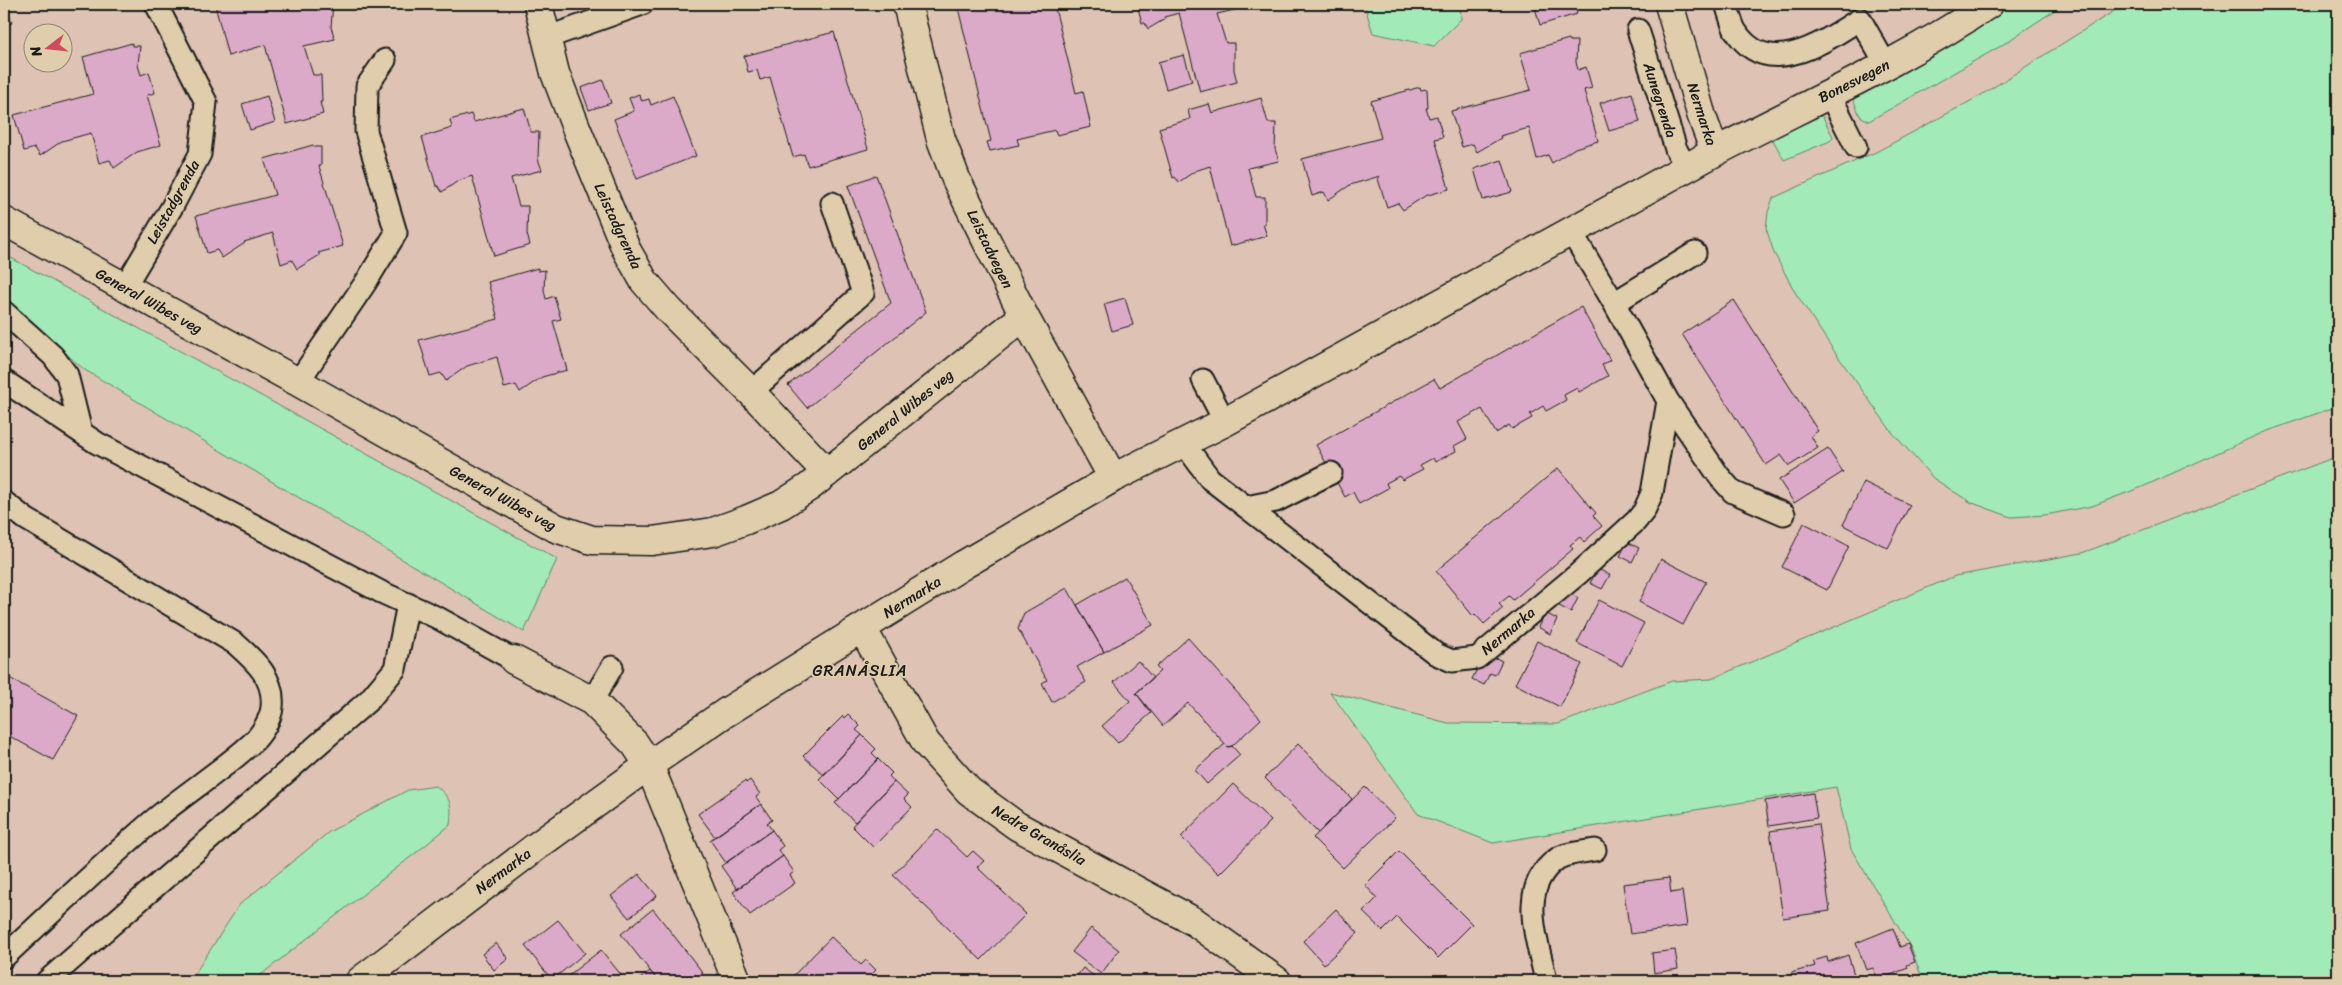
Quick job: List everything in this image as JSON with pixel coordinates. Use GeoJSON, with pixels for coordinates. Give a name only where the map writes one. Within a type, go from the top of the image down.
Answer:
{"type":"FeatureCollection","features":[{"type":"Feature","properties":{"kind":"street","name":"Leistadgrenda"},"geometry":{"type":"LineString","coordinates":[[538,4],[555,73],[596,180],[626,249],[644,281],[669,310],[751,392],[827,473]]}},
{"type":"Feature","properties":{"kind":"street","name":"Leistadvegen"},"geometry":{"type":"LineString","coordinates":[[907,4],[947,155],[978,227],[1024,316],[1113,478]]}},
{"type":"Feature","properties":{"kind":"street","name":"Nermarka"},"geometry":{"type":"LineString","coordinates":[[360,981],[537,846],[649,765],[725,714],[862,628],[1042,518],[1113,478],[1224,422],[1570,230],[1715,152],[1702,118],[1669,4]]}},
{"type":"Feature","properties":{"kind":"street","name":"Bonesvegen"},"geometry":{"type":"LineString","coordinates":[[1715,152],[1886,65],[1958,25],[1989,4]]}},
{"type":"Feature","properties":{"kind":"street","name":"General Wibes veg"},"geometry":{"type":"LineString","coordinates":[[4,222],[298,382],[556,528],[592,540],[652,541],[712,532],[781,505],[827,473],[1024,316]]}},
{"type":"Feature","properties":{"kind":"street","name":"Nedre Granåslia"},"geometry":{"type":"LineString","coordinates":[[862,628],[926,743],[968,791],[1017,826],[1195,922],[1277,981]]}},
{"type":"Feature","properties":{"kind":"street"},"geometry":{"type":"LineString","coordinates":[[514,660],[592,700],[635,744],[649,765],[737,981]]}},
{"type":"Feature","properties":{"kind":"lane","name":"Leistadgrenda"},"geometry":{"type":"LineString","coordinates":[[124,288],[172,207],[200,154],[206,102],[156,4]]}},
{"type":"Feature","properties":{"kind":"lane"},"geometry":{"type":"LineString","coordinates":[[546,38],[642,4]]}},
{"type":"Feature","properties":{"kind":"lane"},"geometry":{"type":"LineString","coordinates":[[1726,4],[1735,30],[1755,51],[1781,57],[1802,52],[1823,42],[1863,12],[1886,65]]}},
{"type":"Feature","properties":{"kind":"lane","name":"Aunegrenda"},"geometry":{"type":"LineString","coordinates":[[1638,30],[1676,148],[1686,168]]}},
{"type":"Feature","properties":{"kind":"lane"},"geometry":{"type":"LineString","coordinates":[[298,382],[366,282],[396,233],[366,131],[367,86],[385,60]]}},
{"type":"Feature","properties":{"kind":"lane"},"geometry":{"type":"LineString","coordinates":[[1830,95],[1856,147]]}},
{"type":"Feature","properties":{"kind":"lane"},"geometry":{"type":"LineString","coordinates":[[751,392],[864,294],[832,203]]}},
{"type":"Feature","properties":{"kind":"lane"},"geometry":{"type":"LineString","coordinates":[[1570,230],[1614,302],[1668,401],[1718,476],[1734,492],[1784,514]]}},
{"type":"Feature","properties":{"kind":"lane"},"geometry":{"type":"LineString","coordinates":[[1614,302],[1695,253]]}},
{"type":"Feature","properties":{"kind":"lane"},"geometry":{"type":"LineString","coordinates":[[4,312],[53,356],[67,376],[81,432]]}},
{"type":"Feature","properties":{"kind":"lane"},"geometry":{"type":"LineString","coordinates":[[1203,380],[1224,422]]}},
{"type":"Feature","properties":{"kind":"lane"},"geometry":{"type":"LineString","coordinates":[[4,381],[81,432],[438,618],[514,660]]}},
{"type":"Feature","properties":{"kind":"lane","name":"Nermarka"},"geometry":{"type":"LineString","coordinates":[[1183,442],[1210,479],[1436,654],[1452,660],[1477,658],[1578,574],[1644,512],[1652,493],[1668,401]]}},
{"type":"Feature","properties":{"kind":"lane"},"geometry":{"type":"LineString","coordinates":[[1246,507],[1276,502],[1331,473]]}},
{"type":"Feature","properties":{"kind":"lane"},"geometry":{"type":"LineString","coordinates":[[4,502],[26,519],[236,644],[255,660],[266,674],[271,690],[272,708],[266,724],[254,742],[151,823],[4,957]]}},
{"type":"Feature","properties":{"kind":"lane"},"geometry":{"type":"LineString","coordinates":[[47,981],[370,700],[394,669],[408,604]]}},
{"type":"Feature","properties":{"kind":"lane"},"geometry":{"type":"LineString","coordinates":[[592,700],[612,667]]}},
{"type":"Feature","properties":{"kind":"lane"},"geometry":{"type":"LineString","coordinates":[[1546,981],[1531,910],[1539,878],[1558,858],[1595,850]]}},
{"type":"Feature","properties":{"kind":"green space"},"geometry":{"type":"Polygon","coordinates":[[[1364,4],[1460,4],[1461,19],[1434,46],[1373,33],[1364,4]]]}},
{"type":"Feature","properties":{"kind":"green space"},"geometry":{"type":"Polygon","coordinates":[[[2011,4],[2064,4],[1999,47],[1869,121],[1860,116],[1853,99],[1947,46],[2011,4]]]}},
{"type":"Feature","properties":{"kind":"green space"},"geometry":{"type":"Polygon","coordinates":[[[2125,4],[2338,4],[2338,406],[2262,433],[2142,487],[2092,506],[2045,515],[2011,517],[1970,502],[1933,478],[1892,432],[1795,292],[1774,253],[1766,228],[1768,212],[1773,198],[1878,151],[1978,97],[2125,4]]]}},
{"type":"Feature","properties":{"kind":"green space"},"geometry":{"type":"Polygon","coordinates":[[[1819,115],[1823,117],[1833,137],[1830,141],[1784,160],[1772,138],[1819,115]]]}},
{"type":"Feature","properties":{"kind":"green space"},"geometry":{"type":"Polygon","coordinates":[[[4,254],[557,559],[524,632],[85,370],[4,301],[4,254]]]}},
{"type":"Feature","properties":{"kind":"green space"},"geometry":{"type":"Polygon","coordinates":[[[2338,456],[2338,981],[1923,981],[1911,948],[1851,849],[1836,787],[1493,843],[1418,814],[1330,692],[1448,723],[1558,724],[1672,681],[1711,679],[1955,576],[2082,553],[2338,456]]]}},
{"type":"Feature","properties":{"kind":"green space"},"geometry":{"type":"Polygon","coordinates":[[[436,786],[450,803],[450,825],[422,848],[253,981],[190,981],[240,904],[329,832],[408,790],[436,786]]]}},
{"type":"Feature","properties":{"kind":"building"},"geometry":{"type":"Polygon","coordinates":[[[4,4],[10,4],[8,11],[12,23],[4,25],[4,4]]]}},
{"type":"Feature","properties":{"kind":"building"},"geometry":{"type":"Polygon","coordinates":[[[333,4],[331,27],[335,39],[304,46],[313,75],[321,75],[322,102],[320,102],[323,114],[287,124],[265,45],[228,56],[215,5],[333,4]]]}},
{"type":"Feature","properties":{"kind":"building"},"geometry":{"type":"Polygon","coordinates":[[[957,4],[1054,4],[1076,93],[1083,91],[1091,127],[1057,135],[1055,130],[1017,139],[1019,145],[990,151],[987,142],[991,141],[957,4]]]}},
{"type":"Feature","properties":{"kind":"building"},"geometry":{"type":"Polygon","coordinates":[[[1137,4],[1247,4],[1248,7],[1217,14],[1226,43],[1234,43],[1234,70],[1237,82],[1200,92],[1179,13],[1164,17],[1165,19],[1148,29],[1145,23],[1142,23],[1137,4]]]}},
{"type":"Feature","properties":{"kind":"building"},"geometry":{"type":"Polygon","coordinates":[[[1534,4],[1574,4],[1577,14],[1540,25],[1534,4]]]}},
{"type":"Feature","properties":{"kind":"building"},"geometry":{"type":"Polygon","coordinates":[[[834,32],[868,149],[808,166],[804,154],[793,157],[770,77],[760,80],[757,70],[748,72],[744,56],[834,32]]]}},
{"type":"Feature","properties":{"kind":"building"},"geometry":{"type":"Polygon","coordinates":[[[1569,39],[1570,41],[1577,41],[1576,62],[1578,70],[1586,67],[1592,88],[1584,90],[1598,141],[1575,148],[1552,163],[1548,155],[1537,159],[1529,128],[1500,136],[1501,138],[1477,152],[1473,144],[1462,147],[1451,111],[1531,90],[1520,53],[1569,39]]]}},
{"type":"Feature","properties":{"kind":"building"},"geometry":{"type":"Polygon","coordinates":[[[132,43],[132,46],[140,46],[138,65],[141,75],[149,72],[155,93],[147,95],[161,145],[137,152],[114,168],[110,160],[99,163],[91,133],[62,141],[40,156],[35,148],[24,151],[14,115],[93,94],[83,57],[132,43]]]}},
{"type":"Feature","properties":{"kind":"building"},"geometry":{"type":"Polygon","coordinates":[[[1184,55],[1192,81],[1166,89],[1158,62],[1184,55]]]}},
{"type":"Feature","properties":{"kind":"building"},"geometry":{"type":"Polygon","coordinates":[[[603,80],[611,103],[589,110],[581,88],[603,80]]]}},
{"type":"Feature","properties":{"kind":"building"},"geometry":{"type":"Polygon","coordinates":[[[1420,87],[1421,90],[1427,89],[1428,108],[1426,108],[1429,118],[1437,116],[1443,137],[1435,139],[1449,189],[1425,196],[1403,210],[1398,203],[1387,207],[1378,179],[1380,176],[1350,185],[1328,200],[1324,192],[1312,196],[1302,159],[1381,138],[1371,101],[1420,87]]]}},
{"type":"Feature","properties":{"kind":"building"},"geometry":{"type":"Polygon","coordinates":[[[1632,93],[1640,122],[1609,131],[1600,103],[1632,93]]]}},
{"type":"Feature","properties":{"kind":"building"},"geometry":{"type":"Polygon","coordinates":[[[639,94],[642,101],[649,99],[651,105],[673,96],[696,156],[637,179],[614,119],[634,111],[629,98],[639,94]]]}},
{"type":"Feature","properties":{"kind":"building"},"geometry":{"type":"Polygon","coordinates":[[[267,96],[275,122],[250,130],[242,104],[267,96]]]}},
{"type":"Feature","properties":{"kind":"building"},"geometry":{"type":"Polygon","coordinates":[[[1261,98],[1268,123],[1276,123],[1275,149],[1279,161],[1248,168],[1256,197],[1265,197],[1265,224],[1263,224],[1267,236],[1230,246],[1210,166],[1195,171],[1179,182],[1175,177],[1173,178],[1159,128],[1190,119],[1188,110],[1209,104],[1212,113],[1261,98]]]}},
{"type":"Feature","properties":{"kind":"building"},"geometry":{"type":"Polygon","coordinates":[[[524,108],[531,132],[539,132],[538,159],[542,170],[511,178],[519,206],[528,206],[527,234],[530,245],[494,256],[472,176],[458,181],[442,192],[436,186],[422,137],[452,128],[450,120],[471,114],[474,122],[524,108]]]}},
{"type":"Feature","properties":{"kind":"building"},"geometry":{"type":"Polygon","coordinates":[[[313,145],[314,147],[321,147],[321,166],[319,166],[343,246],[318,253],[320,255],[297,269],[292,260],[281,264],[273,233],[244,242],[222,258],[217,250],[207,253],[196,216],[275,195],[264,159],[313,145]]]}},
{"type":"Feature","properties":{"kind":"building"},"geometry":{"type":"Polygon","coordinates":[[[1502,160],[1512,192],[1483,200],[1474,169],[1502,160]]]}},
{"type":"Feature","properties":{"kind":"building"},"geometry":{"type":"Polygon","coordinates":[[[876,175],[926,312],[807,408],[788,385],[891,303],[848,186],[876,175]]]}},
{"type":"Feature","properties":{"kind":"building"},"geometry":{"type":"Polygon","coordinates":[[[538,268],[538,271],[545,270],[544,290],[546,299],[554,296],[561,319],[553,321],[567,370],[542,377],[520,392],[516,385],[504,388],[497,357],[467,366],[446,381],[441,373],[430,376],[419,340],[498,319],[488,282],[538,268]]]}},
{"type":"Feature","properties":{"kind":"building"},"geometry":{"type":"Polygon","coordinates":[[[1125,298],[1133,325],[1112,331],[1104,304],[1125,298]]]}},
{"type":"Feature","properties":{"kind":"building"},"geometry":{"type":"Polygon","coordinates":[[[1734,300],[1818,431],[1811,436],[1818,448],[1789,466],[1781,455],[1766,465],[1682,334],[1734,300]]]}},
{"type":"Feature","properties":{"kind":"building"},"geometry":{"type":"Polygon","coordinates":[[[1581,307],[1610,360],[1602,365],[1608,376],[1579,392],[1577,388],[1564,395],[1566,400],[1546,411],[1543,406],[1530,414],[1532,418],[1512,429],[1509,425],[1496,433],[1482,409],[1458,422],[1467,439],[1454,446],[1456,451],[1435,462],[1433,458],[1420,465],[1423,469],[1402,480],[1399,476],[1386,483],[1388,488],[1359,504],[1353,492],[1345,497],[1316,445],[1434,379],[1440,388],[1581,307]]]}},
{"type":"Feature","properties":{"kind":"building"},"geometry":{"type":"Polygon","coordinates":[[[1828,449],[1843,472],[1794,503],[1779,480],[1828,449]]]}},
{"type":"Feature","properties":{"kind":"building"},"geometry":{"type":"Polygon","coordinates":[[[1558,468],[1596,513],[1593,516],[1602,526],[1584,542],[1580,537],[1570,545],[1573,549],[1513,600],[1509,596],[1499,604],[1503,608],[1484,624],[1475,614],[1473,616],[1436,571],[1558,468]]]}},
{"type":"Feature","properties":{"kind":"building"},"geometry":{"type":"Polygon","coordinates":[[[1864,482],[1910,505],[1888,548],[1843,525],[1864,482]]]}},
{"type":"Feature","properties":{"kind":"building"},"geometry":{"type":"Polygon","coordinates":[[[1804,523],[1849,546],[1827,590],[1782,567],[1804,523]]]}},
{"type":"Feature","properties":{"kind":"building"},"geometry":{"type":"Polygon","coordinates":[[[1627,542],[1639,548],[1632,562],[1620,556],[1627,542]]]}},
{"type":"Feature","properties":{"kind":"building"},"geometry":{"type":"Polygon","coordinates":[[[1661,559],[1706,582],[1683,625],[1639,602],[1661,559]]]}},
{"type":"Feature","properties":{"kind":"building"},"geometry":{"type":"Polygon","coordinates":[[[1598,569],[1610,575],[1602,589],[1590,583],[1598,569]]]}},
{"type":"Feature","properties":{"kind":"building"},"geometry":{"type":"Polygon","coordinates":[[[1125,577],[1153,625],[1104,652],[1077,605],[1125,577]]]}},
{"type":"Feature","properties":{"kind":"building"},"geometry":{"type":"Polygon","coordinates":[[[1067,588],[1104,652],[1077,667],[1086,682],[1052,702],[1042,683],[1047,680],[1018,629],[1024,613],[1067,588]]]}},
{"type":"Feature","properties":{"kind":"building"},"geometry":{"type":"Polygon","coordinates":[[[1567,592],[1578,598],[1571,612],[1559,606],[1567,592]]]}},
{"type":"Feature","properties":{"kind":"building"},"geometry":{"type":"Polygon","coordinates":[[[1599,600],[1644,623],[1622,666],[1577,643],[1599,600]]]}},
{"type":"Feature","properties":{"kind":"building"},"geometry":{"type":"Polygon","coordinates":[[[1545,613],[1557,619],[1550,634],[1538,627],[1545,613]]]}},
{"type":"Feature","properties":{"kind":"building"},"geometry":{"type":"Polygon","coordinates":[[[1188,638],[1261,719],[1232,746],[1228,747],[1188,703],[1163,726],[1136,693],[1160,671],[1156,667],[1188,638]]]}},
{"type":"Feature","properties":{"kind":"building"},"geometry":{"type":"Polygon","coordinates":[[[1537,641],[1582,664],[1560,707],[1515,684],[1537,641]]]}},
{"type":"Feature","properties":{"kind":"building"},"geometry":{"type":"Polygon","coordinates":[[[1490,655],[1502,661],[1495,675],[1490,673],[1484,685],[1472,679],[1479,665],[1483,668],[1490,655]]]}},
{"type":"Feature","properties":{"kind":"building"},"geometry":{"type":"Polygon","coordinates":[[[1138,661],[1153,678],[1136,693],[1151,713],[1118,743],[1102,726],[1130,701],[1114,682],[1138,661]]]}},
{"type":"Feature","properties":{"kind":"building"},"geometry":{"type":"Polygon","coordinates":[[[4,675],[78,716],[53,760],[4,733],[4,675]]]}},
{"type":"Feature","properties":{"kind":"building"},"geometry":{"type":"Polygon","coordinates":[[[848,714],[860,726],[856,730],[862,735],[824,775],[803,756],[843,716],[844,718],[848,714]]]}},
{"type":"Feature","properties":{"kind":"building"},"geometry":{"type":"Polygon","coordinates":[[[862,735],[876,749],[872,753],[878,759],[839,799],[819,779],[862,735]]]}},
{"type":"Feature","properties":{"kind":"building"},"geometry":{"type":"Polygon","coordinates":[[[1225,744],[1228,747],[1232,746],[1240,755],[1207,784],[1195,770],[1225,744]]]}},
{"type":"Feature","properties":{"kind":"building"},"geometry":{"type":"Polygon","coordinates":[[[1298,744],[1352,799],[1318,833],[1265,778],[1298,744]]]}},
{"type":"Feature","properties":{"kind":"building"},"geometry":{"type":"Polygon","coordinates":[[[878,759],[892,773],[889,776],[894,782],[855,822],[835,803],[878,759]]]}},
{"type":"Feature","properties":{"kind":"building"},"geometry":{"type":"Polygon","coordinates":[[[750,780],[760,794],[756,797],[761,804],[715,837],[698,814],[745,781],[746,783],[750,780]]]}},
{"type":"Feature","properties":{"kind":"building"},"geometry":{"type":"Polygon","coordinates":[[[894,782],[908,795],[904,799],[912,807],[873,847],[852,826],[894,782]]]}},
{"type":"Feature","properties":{"kind":"building"},"geometry":{"type":"Polygon","coordinates":[[[1233,784],[1271,821],[1219,874],[1181,837],[1233,784]]]}},
{"type":"Feature","properties":{"kind":"building"},"geometry":{"type":"Polygon","coordinates":[[[1365,787],[1395,818],[1343,868],[1313,838],[1365,787]]]}},
{"type":"Feature","properties":{"kind":"building"},"geometry":{"type":"Polygon","coordinates":[[[1813,793],[1817,818],[1769,826],[1765,801],[1813,793]]]}},
{"type":"Feature","properties":{"kind":"building"},"geometry":{"type":"Polygon","coordinates":[[[761,804],[772,820],[767,823],[772,830],[726,863],[710,840],[761,804]]]}},
{"type":"Feature","properties":{"kind":"building"},"geometry":{"type":"Polygon","coordinates":[[[1818,824],[1830,911],[1783,918],[1770,831],[1818,824]]]}},
{"type":"Feature","properties":{"kind":"building"},"geometry":{"type":"Polygon","coordinates":[[[937,829],[967,857],[973,851],[984,861],[977,867],[1026,914],[981,960],[893,875],[937,829]]]}},
{"type":"Feature","properties":{"kind":"building"},"geometry":{"type":"Polygon","coordinates":[[[772,830],[783,846],[778,850],[783,856],[737,889],[721,866],[772,830]]]}},
{"type":"Feature","properties":{"kind":"building"},"geometry":{"type":"Polygon","coordinates":[[[1399,851],[1472,924],[1438,958],[1397,917],[1383,931],[1363,912],[1377,898],[1365,885],[1399,851]]]}},
{"type":"Feature","properties":{"kind":"building"},"geometry":{"type":"Polygon","coordinates":[[[783,856],[794,872],[790,875],[795,883],[750,915],[733,892],[783,856]]]}},
{"type":"Feature","properties":{"kind":"building"},"geometry":{"type":"Polygon","coordinates":[[[639,874],[657,896],[629,918],[611,896],[639,874]]]}},
{"type":"Feature","properties":{"kind":"building"},"geometry":{"type":"Polygon","coordinates":[[[1669,878],[1671,893],[1682,891],[1687,926],[1630,934],[1623,884],[1669,878]]]}},
{"type":"Feature","properties":{"kind":"building"},"geometry":{"type":"Polygon","coordinates":[[[653,909],[703,973],[692,981],[658,981],[621,934],[653,909]]]}},
{"type":"Feature","properties":{"kind":"building"},"geometry":{"type":"Polygon","coordinates":[[[1336,909],[1358,933],[1324,964],[1303,941],[1336,909]]]}},
{"type":"Feature","properties":{"kind":"building"},"geometry":{"type":"Polygon","coordinates":[[[558,920],[585,953],[552,980],[525,946],[558,920]]]}},
{"type":"Feature","properties":{"kind":"building"},"geometry":{"type":"Polygon","coordinates":[[[1091,928],[1119,950],[1101,974],[1072,952],[1091,928]]]}},
{"type":"Feature","properties":{"kind":"building"},"geometry":{"type":"Polygon","coordinates":[[[1893,928],[1900,947],[1908,944],[1915,962],[1907,965],[1908,968],[1878,980],[1873,968],[1866,970],[1856,943],[1893,928]]]}},
{"type":"Feature","properties":{"kind":"building"},"geometry":{"type":"Polygon","coordinates":[[[831,937],[861,965],[866,960],[876,970],[871,975],[878,981],[788,981],[831,937]]]}},
{"type":"Feature","properties":{"kind":"building"},"geometry":{"type":"Polygon","coordinates":[[[496,943],[508,959],[494,970],[482,954],[496,943]]]}},
{"type":"Feature","properties":{"kind":"building"},"geometry":{"type":"Polygon","coordinates":[[[601,950],[626,981],[574,981],[569,975],[601,950]]]}},
{"type":"Feature","properties":{"kind":"building"},"geometry":{"type":"Polygon","coordinates":[[[1675,950],[1678,969],[1654,973],[1652,953],[1675,950]]]}},
{"type":"Feature","properties":{"kind":"building"},"geometry":{"type":"Polygon","coordinates":[[[1848,955],[1856,981],[1793,981],[1791,973],[1815,966],[1813,961],[1827,957],[1828,962],[1848,955]]]}},
{"type":"Feature","properties":{"kind":"building"},"geometry":{"type":"Polygon","coordinates":[[[1083,968],[1101,981],[1073,981],[1083,968]]]}},
{"type":"Feature","properties":{"kind":"building"},"geometry":{"type":"Polygon","coordinates":[[[650,971],[658,981],[637,981],[650,971]]]}},
{"type":"Feature","properties":{"kind":"district","name":"GRANÅSLIA"},"geometry":{"type":"Point","coordinates":[860,670]}}]}
